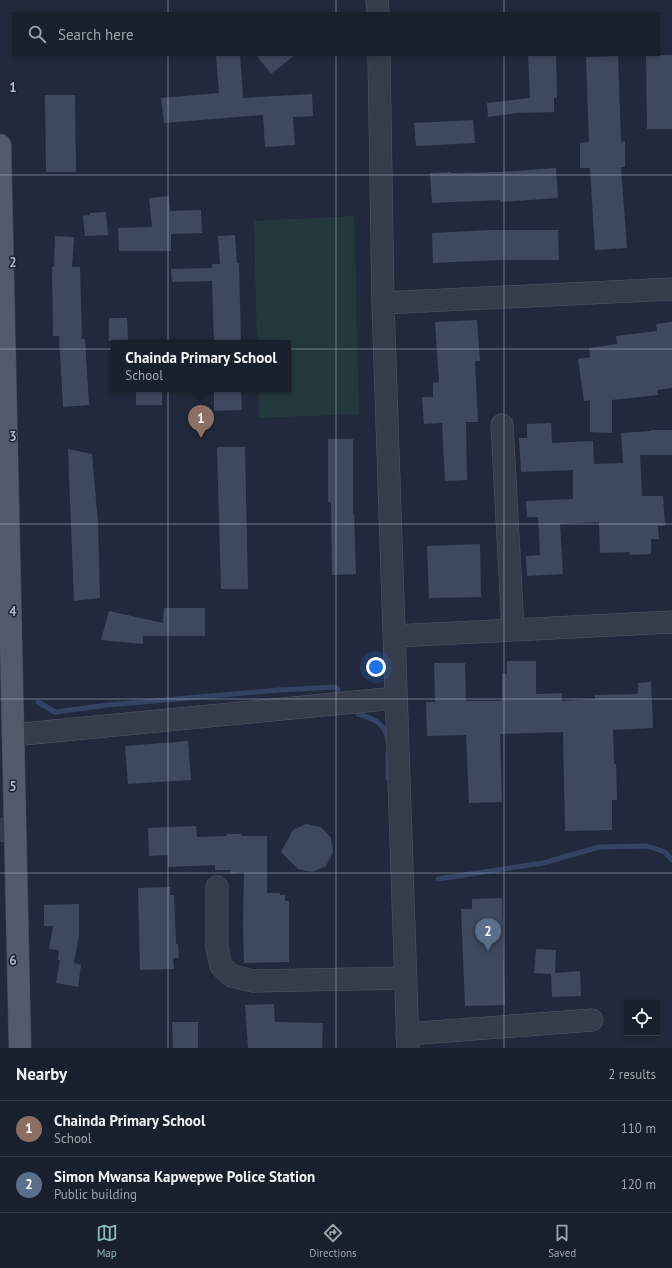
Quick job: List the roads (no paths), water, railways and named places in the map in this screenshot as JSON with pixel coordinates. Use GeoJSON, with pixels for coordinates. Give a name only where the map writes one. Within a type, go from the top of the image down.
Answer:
{"type":"FeatureCollection","features":[{"type":"Feature","properties":{"kind":"main road"},"geometry":{"type":"LineString","coordinates":[[0,145],[3,437],[13,735],[7,830],[18,1048]]}},
{"type":"Feature","properties":{"kind":"street"},"geometry":{"type":"LineString","coordinates":[[377,0],[378,12]]}},
{"type":"Feature","properties":{"kind":"street"},"geometry":{"type":"LineString","coordinates":[[378,56],[383,303],[407,1041],[592,1020]]}},
{"type":"Feature","properties":{"kind":"street"},"geometry":{"type":"LineString","coordinates":[[383,303],[672,289]]}},
{"type":"Feature","properties":{"kind":"street"},"geometry":{"type":"LineString","coordinates":[[502,425],[513,630]]}},
{"type":"Feature","properties":{"kind":"street"},"geometry":{"type":"LineString","coordinates":[[394,636],[672,622]]}},
{"type":"Feature","properties":{"kind":"street"},"geometry":{"type":"LineString","coordinates":[[13,735],[396,698]]}},
{"type":"Feature","properties":{"kind":"street"},"geometry":{"type":"LineString","coordinates":[[217,887],[217,948],[221,966],[232,976],[252,981],[406,978]]}},
{"type":"Feature","properties":{"kind":"waterway"},"geometry":{"type":"LineString","coordinates":[[38,702],[55,712],[108,705],[279,690],[335,687],[338,689]]}},
{"type":"Feature","properties":{"kind":"waterway"},"geometry":{"type":"LineString","coordinates":[[358,714],[374,720],[382,726],[385,730],[388,742]]}},
{"type":"Feature","properties":{"kind":"waterway"},"geometry":{"type":"LineString","coordinates":[[388,754],[388,778]]}},
{"type":"Feature","properties":{"kind":"waterway"},"geometry":{"type":"LineString","coordinates":[[438,879],[543,863],[599,847],[647,846],[665,852],[672,860]]}},
{"type":"Feature","properties":{"kind":"place","name":"Chainda Primary School"},"geometry":{"type":"Point","coordinates":[201,438]}},
{"type":"Feature","properties":{"kind":"place","name":"Simon Mwansa Kapwepwe Police Station"},"geometry":{"type":"Point","coordinates":[488,951]}}]}
